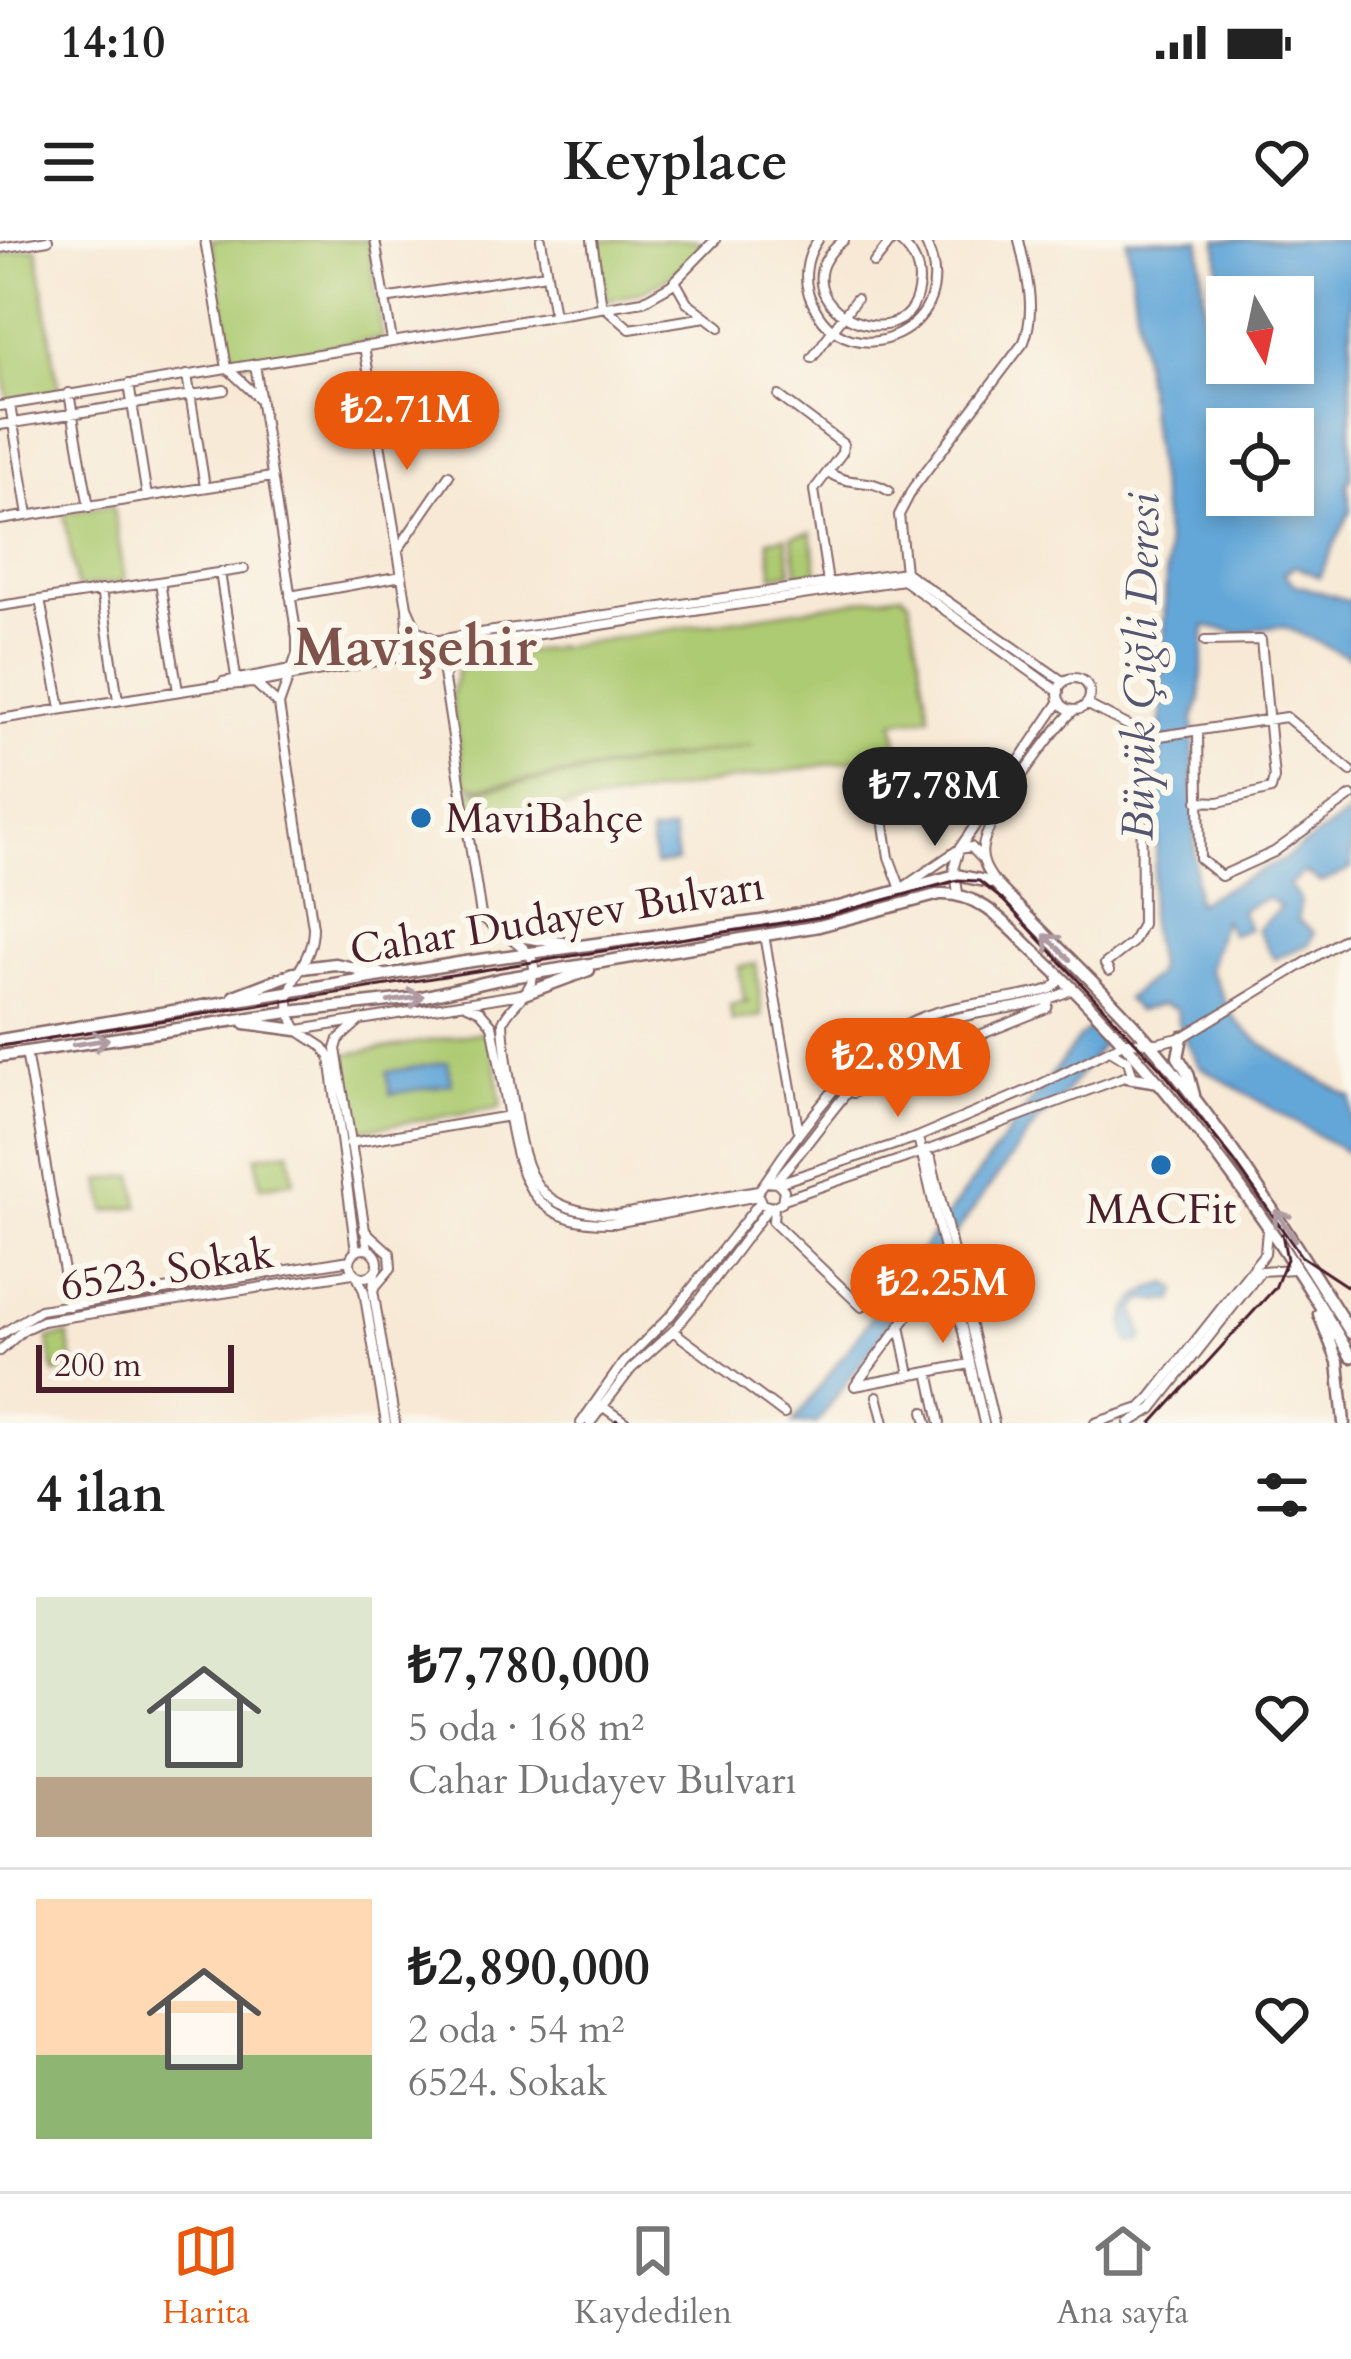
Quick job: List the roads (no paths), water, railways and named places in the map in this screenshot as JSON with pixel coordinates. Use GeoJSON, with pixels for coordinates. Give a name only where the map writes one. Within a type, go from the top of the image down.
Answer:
{"type":"FeatureCollection","features":[{"type":"Feature","properties":{"kind":"main road","name":"Cahar Dudayev Bulvarı"},"geometry":{"type":"LineString","coordinates":[[0,1040],[465,962],[839,907],[956,875],[995,883]]}},
{"type":"Feature","properties":{"kind":"main road"},"geometry":{"type":"LineString","coordinates":[[995,883],[1148,1040],[1195,1099],[1305,1256],[1351,1333]]}},
{"type":"Feature","properties":{"kind":"main road"},"geometry":{"type":"LineString","coordinates":[[958,893],[980,903],[1073,988],[1160,1082],[1310,1288],[1351,1357]]}},
{"type":"Feature","properties":{"kind":"main road","name":"Cahar Dudayev Bulvarı"},"geometry":{"type":"LineString","coordinates":[[0,1056],[182,1027],[417,998],[820,926],[958,893]]}},
{"type":"Feature","properties":{"kind":"main road"},"geometry":{"type":"LineString","coordinates":[[512,935],[562,944],[608,944]]}},
{"type":"Feature","properties":{"kind":"main road"},"geometry":{"type":"LineString","coordinates":[[524,994],[633,958]]}},
{"type":"Feature","properties":{"kind":"main road"},"geometry":{"type":"LineString","coordinates":[[179,1012],[298,970],[335,964],[386,976]]}},
{"type":"Feature","properties":{"kind":"main road"},"geometry":{"type":"LineString","coordinates":[[182,1027],[247,1023],[297,1030]]}},
{"type":"Feature","properties":{"kind":"main road"},"geometry":{"type":"LineString","coordinates":[[1181,1037],[1178,1058],[1195,1099]]}},
{"type":"Feature","properties":{"kind":"main road"},"geometry":{"type":"LineString","coordinates":[[1126,1077],[1160,1082]]}},
{"type":"Feature","properties":{"kind":"main road"},"geometry":{"type":"LineString","coordinates":[[1310,1288],[1334,1346],[1344,1423]]}},
{"type":"Feature","properties":{"kind":"main road"},"geometry":{"type":"LineString","coordinates":[[1324,1290],[1351,1320]]}},
{"type":"Feature","properties":{"kind":"street"},"geometry":{"type":"LineString","coordinates":[[0,248],[48,240]]}},
{"type":"Feature","properties":{"kind":"street"},"geometry":{"type":"LineString","coordinates":[[206,240],[226,368],[260,400]]}},
{"type":"Feature","properties":{"kind":"street"},"geometry":{"type":"LineString","coordinates":[[375,240],[392,341]]}},
{"type":"Feature","properties":{"kind":"street"},"geometry":{"type":"LineString","coordinates":[[541,240],[554,315]]}},
{"type":"Feature","properties":{"kind":"street"},"geometry":{"type":"LineString","coordinates":[[592,240],[603,307],[630,329],[706,317]]}},
{"type":"Feature","properties":{"kind":"street"},"geometry":{"type":"LineString","coordinates":[[28,515],[13,423],[5,405],[643,301],[675,281],[715,240]]}},
{"type":"Feature","properties":{"kind":"street"},"geometry":{"type":"LineString","coordinates":[[818,240],[806,271],[808,293],[817,313],[850,339],[871,342],[910,329],[924,314],[936,275],[924,240]]}},
{"type":"Feature","properties":{"kind":"street"},"geometry":{"type":"LineString","coordinates":[[844,240],[826,260],[824,292],[842,318],[872,327],[901,316],[912,305],[919,275],[915,260],[895,240],[874,263]]}},
{"type":"Feature","properties":{"kind":"street"},"geometry":{"type":"LineString","coordinates":[[904,577],[899,515],[913,488],[1024,342],[1029,329],[1029,292],[1019,240]]}},
{"type":"Feature","properties":{"kind":"street"},"geometry":{"type":"LineString","coordinates":[[384,299],[546,274]]}},
{"type":"Feature","properties":{"kind":"street"},"geometry":{"type":"LineString","coordinates":[[675,281],[687,302],[720,327]]}},
{"type":"Feature","properties":{"kind":"street"},"geometry":{"type":"LineString","coordinates":[[812,358],[856,299]]}},
{"type":"Feature","properties":{"kind":"street"},"geometry":{"type":"LineString","coordinates":[[364,346],[407,607],[398,641],[386,652]]}},
{"type":"Feature","properties":{"kind":"street"},"geometry":{"type":"LineString","coordinates":[[255,364],[297,646],[279,704],[313,927],[310,953],[288,993],[290,1012],[297,1030],[323,1046],[330,1057],[355,1274],[364,1291],[386,1423]]}},
{"type":"Feature","properties":{"kind":"street"},"geometry":{"type":"LineString","coordinates":[[187,375],[205,488]]}},
{"type":"Feature","properties":{"kind":"street"},"geometry":{"type":"LineString","coordinates":[[129,384],[147,497]]}},
{"type":"Feature","properties":{"kind":"street"},"geometry":{"type":"LineString","coordinates":[[0,425],[224,390]]}},
{"type":"Feature","properties":{"kind":"street"},"geometry":{"type":"LineString","coordinates":[[68,393],[89,507]]}},
{"type":"Feature","properties":{"kind":"street"},"geometry":{"type":"LineString","coordinates":[[779,396],[843,444],[842,454],[814,490],[828,583]]}},
{"type":"Feature","properties":{"kind":"street"},"geometry":{"type":"LineString","coordinates":[[828,472],[848,484],[878,483],[889,491]]}},
{"type":"Feature","properties":{"kind":"street"},"geometry":{"type":"LineString","coordinates":[[398,550],[449,475]]}},
{"type":"Feature","properties":{"kind":"street"},"geometry":{"type":"LineString","coordinates":[[0,520],[272,477]]}},
{"type":"Feature","properties":{"kind":"street"},"geometry":{"type":"LineString","coordinates":[[0,606],[244,568]]}},
{"type":"Feature","properties":{"kind":"street"},"geometry":{"type":"LineString","coordinates":[[220,572],[236,677]]}},
{"type":"Feature","properties":{"kind":"street"},"geometry":{"type":"LineString","coordinates":[[290,596],[402,576]]}},
{"type":"Feature","properties":{"kind":"street"},"geometry":{"type":"LineString","coordinates":[[213,686],[236,677],[828,583],[904,577],[1064,682]]}},
{"type":"Feature","properties":{"kind":"street"},"geometry":{"type":"LineString","coordinates":[[407,607],[417,630],[439,645],[466,645],[904,577],[1074,710]]}},
{"type":"Feature","properties":{"kind":"street"},"geometry":{"type":"LineString","coordinates":[[160,582],[178,691]]}},
{"type":"Feature","properties":{"kind":"street"},"geometry":{"type":"LineString","coordinates":[[101,590],[118,700]]}},
{"type":"Feature","properties":{"kind":"street"},"geometry":{"type":"LineString","coordinates":[[40,600],[61,708]]}},
{"type":"Feature","properties":{"kind":"street"},"geometry":{"type":"LineString","coordinates":[[406,620],[414,651]]}},
{"type":"Feature","properties":{"kind":"street"},"geometry":{"type":"LineString","coordinates":[[1198,801],[1219,802],[1271,789],[1274,778],[1261,640],[1205,641]]}},
{"type":"Feature","properties":{"kind":"street"},"geometry":{"type":"LineString","coordinates":[[439,645],[479,906],[490,926],[522,943],[532,974],[524,994],[505,1016],[503,1030],[524,1164],[540,1190],[597,1214],[767,1194],[825,1166],[918,1137],[1125,1042],[1181,1037],[1351,934]]}},
{"type":"Feature","properties":{"kind":"street"},"geometry":{"type":"LineString","coordinates":[[444,677],[452,657],[466,645]]}},
{"type":"Feature","properties":{"kind":"street"},"geometry":{"type":"LineString","coordinates":[[0,719],[254,683],[386,652],[414,651]]}},
{"type":"Feature","properties":{"kind":"street"},"geometry":{"type":"LineString","coordinates":[[958,893],[954,860],[959,849],[1064,682],[1074,678],[1087,685],[1086,704],[1059,725],[988,829],[983,860]]}},
{"type":"Feature","properties":{"kind":"street"},"geometry":{"type":"LineString","coordinates":[[254,683],[279,704]]}},
{"type":"Feature","properties":{"kind":"street"},"geometry":{"type":"LineString","coordinates":[[1086,704],[1160,736],[1291,719],[1351,771]]}},
{"type":"Feature","properties":{"kind":"street"},"geometry":{"type":"LineString","coordinates":[[1109,971],[1105,964],[1132,943],[1142,924],[1141,731]]}},
{"type":"Feature","properties":{"kind":"street"},"geometry":{"type":"LineString","coordinates":[[1196,732],[1199,859],[1221,877],[1274,852],[1351,796]]}},
{"type":"Feature","properties":{"kind":"street"},"geometry":{"type":"LineString","coordinates":[[874,762],[889,856],[902,890],[959,849],[975,849],[995,883]]}},
{"type":"Feature","properties":{"kind":"street"},"geometry":{"type":"LineString","coordinates":[[764,935],[798,1128]]}},
{"type":"Feature","properties":{"kind":"street"},"geometry":{"type":"LineString","coordinates":[[586,1423],[631,1370],[673,1331],[836,1090],[865,1057],[916,1020],[1051,989],[1058,983],[1058,974]]}},
{"type":"Feature","properties":{"kind":"street"},"geometry":{"type":"LineString","coordinates":[[600,1404],[623,1363],[670,1316],[883,1053],[938,1023],[1049,1000],[1073,988]]}},
{"type":"Feature","properties":{"kind":"street"},"geometry":{"type":"LineString","coordinates":[[297,1030],[524,994]]}},
{"type":"Feature","properties":{"kind":"street"},"geometry":{"type":"LineString","coordinates":[[846,1096],[925,1057],[1047,1008],[1049,1000]]}},
{"type":"Feature","properties":{"kind":"street"},"geometry":{"type":"LineString","coordinates":[[465,1004],[492,1024],[524,1183],[532,1196],[562,1214],[594,1224],[784,1190],[784,1199]]}},
{"type":"Feature","properties":{"kind":"street"},"geometry":{"type":"LineString","coordinates":[[358,1022],[345,1031],[336,1048],[363,1229],[368,1249],[377,1257],[373,1290],[395,1423]]}},
{"type":"Feature","properties":{"kind":"street"},"geometry":{"type":"LineString","coordinates":[[767,1194],[784,1199],[1126,1077],[1133,1068],[1111,1050]]}},
{"type":"Feature","properties":{"kind":"street"},"geometry":{"type":"LineString","coordinates":[[26,1052],[70,1306]]}},
{"type":"Feature","properties":{"kind":"street"},"geometry":{"type":"LineString","coordinates":[[350,1143],[509,1116]]}},
{"type":"Feature","properties":{"kind":"street"},"geometry":{"type":"LineString","coordinates":[[814,1136],[808,1155],[825,1166]]}},
{"type":"Feature","properties":{"kind":"street"},"geometry":{"type":"LineString","coordinates":[[918,1137],[931,1159],[946,1262],[984,1423]]}},
{"type":"Feature","properties":{"kind":"street"},"geometry":{"type":"LineString","coordinates":[[767,1194],[773,1222],[862,1307]]}},
{"type":"Feature","properties":{"kind":"street"},"geometry":{"type":"LineString","coordinates":[[940,1216],[994,1423]]}},
{"type":"Feature","properties":{"kind":"street"},"geometry":{"type":"LineString","coordinates":[[1096,1423],[1140,1408],[1151,1397],[1265,1253],[1268,1228]]}},
{"type":"Feature","properties":{"kind":"street"},"geometry":{"type":"LineString","coordinates":[[363,1229],[390,1253],[392,1268],[373,1290]]}},
{"type":"Feature","properties":{"kind":"street"},"geometry":{"type":"LineString","coordinates":[[353,1255],[368,1249]]}},
{"type":"Feature","properties":{"kind":"street","name":"6523. Sokak"},"geometry":{"type":"LineString","coordinates":[[0,1335],[40,1310],[353,1255]]}},
{"type":"Feature","properties":{"kind":"street"},"geometry":{"type":"LineString","coordinates":[[946,1262],[855,1386],[970,1364]]}},
{"type":"Feature","properties":{"kind":"street"},"geometry":{"type":"LineString","coordinates":[[1129,1423],[1152,1409],[1261,1271],[1295,1268]]}},
{"type":"Feature","properties":{"kind":"street"},"geometry":{"type":"LineString","coordinates":[[355,1274],[368,1277],[375,1273]]}},
{"type":"Feature","properties":{"kind":"street","name":"6523. Sokak"},"geometry":{"type":"LineString","coordinates":[[0,1351],[23,1330],[42,1321],[355,1274]]}},
{"type":"Feature","properties":{"kind":"street"},"geometry":{"type":"LineString","coordinates":[[900,1326],[910,1376]]}},
{"type":"Feature","properties":{"kind":"street"},"geometry":{"type":"LineString","coordinates":[[673,1331],[784,1414]]}},
{"type":"Feature","properties":{"kind":"street"},"geometry":{"type":"LineString","coordinates":[[929,1372],[940,1423]]}},
{"type":"Feature","properties":{"kind":"street"},"geometry":{"type":"LineString","coordinates":[[877,1396],[884,1423]]}},
{"type":"Feature","properties":{"kind":"street"},"geometry":{"type":"LineString","coordinates":[[600,1404],[626,1423]]}},
{"type":"Feature","properties":{"kind":"street"},"geometry":{"type":"LineString","coordinates":[[924,1412],[927,1423]]}},
{"type":"Feature","properties":{"kind":"water"},"geometry":{"type":"Polygon","coordinates":[[[1127,240],[1200,240],[1206,384],[1314,384],[1314,276],[1219,276],[1217,240],[1351,240],[1351,477],[1347,485],[1351,510],[1319,577],[1295,566],[1284,573],[1294,584],[1351,601],[1351,658],[1285,627],[1242,634],[1205,626],[1200,701],[1193,719],[1196,903],[1283,860],[1351,812],[1351,869],[1321,883],[1304,872],[1289,886],[1300,900],[1298,920],[1314,933],[1309,944],[1274,959],[1257,929],[1281,907],[1267,898],[1241,910],[1249,929],[1232,935],[1223,920],[1208,970],[1230,1012],[1256,1039],[1351,1097],[1351,1155],[1199,1066],[1178,1023],[1177,1010],[1162,1005],[1137,1011],[1126,999],[1154,976],[1157,966],[1149,917],[1157,845],[1167,549],[1127,240]]]}},
{"type":"Feature","properties":{"kind":"water"},"geometry":{"type":"Polygon","coordinates":[[[673,831],[677,862],[655,865],[650,834],[673,831]]]}},
{"type":"Feature","properties":{"kind":"water"},"geometry":{"type":"Polygon","coordinates":[[[1094,1025],[1107,1034],[1105,1041],[1037,1122],[817,1423],[793,1423],[1079,1038],[1094,1025]]]}},
{"type":"Feature","properties":{"kind":"water"},"geometry":{"type":"Polygon","coordinates":[[[448,1062],[451,1084],[390,1094],[387,1072],[448,1062]]]}},
{"type":"Feature","properties":{"kind":"water"},"geometry":{"type":"Polygon","coordinates":[[[1169,1283],[1177,1289],[1174,1301],[1143,1300],[1135,1310],[1144,1337],[1140,1343],[1130,1343],[1125,1322],[1132,1304],[1169,1283]]]}},
{"type":"Feature","properties":{"kind":"tram line"},"geometry":{"type":"LineString","coordinates":[[0,1046],[826,916],[958,880],[979,881],[1004,901],[1161,1069],[1301,1256],[1351,1289]]}},
{"type":"Feature","properties":{"kind":"tram line"},"geometry":{"type":"LineString","coordinates":[[1152,1423],[1275,1288],[1287,1259],[1282,1234]]}},
{"type":"Feature","properties":{"kind":"tram line"},"geometry":{"type":"LineString","coordinates":[[616,1420],[621,1423]]}},
{"type":"Feature","properties":{"kind":"place","name":"MaviBahçe"},"geometry":{"type":"Point","coordinates":[421,818]}},
{"type":"Feature","properties":{"kind":"place","name":"MACFit"},"geometry":{"type":"Point","coordinates":[1161,1165]}},
{"type":"Feature","properties":{"kind":"district","name":"Mavişehir"},"geometry":{"type":"Point","coordinates":[415,648]}},
{"type":"Feature","properties":{"kind":"water label","name":"Büyük Çiğli Deresi"},"geometry":{"type":"Point","coordinates":[1141,667]}}]}
